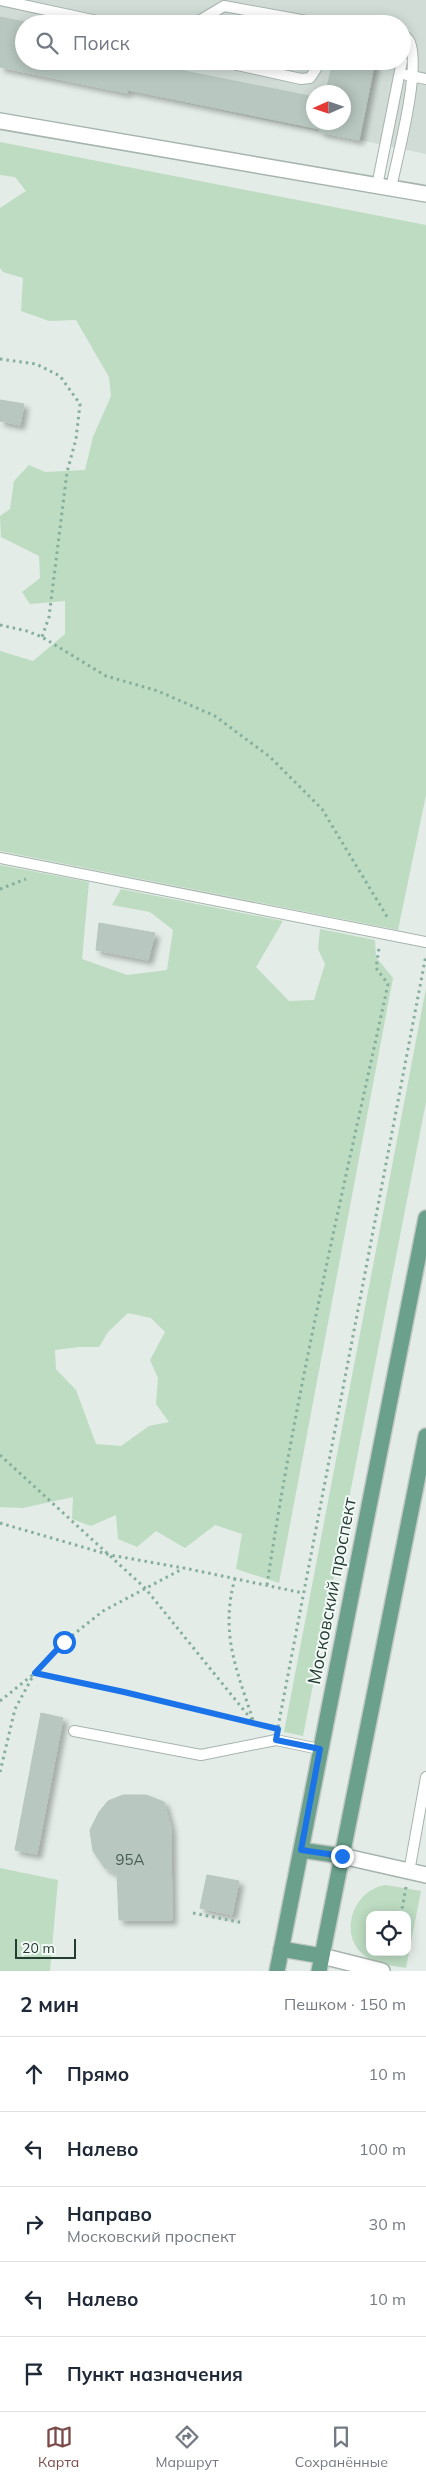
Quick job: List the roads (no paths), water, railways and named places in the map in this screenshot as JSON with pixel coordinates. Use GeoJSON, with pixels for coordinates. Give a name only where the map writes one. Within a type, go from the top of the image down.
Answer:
{"type":"FeatureCollection","features":[{"type":"Feature","properties":{"kind":"main road","name":"Московский проспект"},"geometry":{"type":"LineString","coordinates":[[277,1971],[426,1218]]}},
{"type":"Feature","properties":{"kind":"main road"},"geometry":{"type":"LineString","coordinates":[[319,1971],[426,1436]]}},
{"type":"Feature","properties":{"kind":"main road"},"geometry":{"type":"LineString","coordinates":[[301,1850],[342,1856]]}},
{"type":"Feature","properties":{"kind":"main road"},"geometry":{"type":"LineString","coordinates":[[281,1950],[322,1956]]}},
{"type":"Feature","properties":{"kind":"street"},"geometry":{"type":"LineString","coordinates":[[0,121],[426,194]]}},
{"type":"Feature","properties":{"kind":"street"},"geometry":{"type":"LineString","coordinates":[[342,1856],[426,1875]]}},
{"type":"Feature","properties":{"kind":"street"},"geometry":{"type":"LineString","coordinates":[[322,1956],[382,1971]]}},
{"type":"Feature","properties":{"kind":"lane"},"geometry":{"type":"LineString","coordinates":[[0,0],[69,15]]}},
{"type":"Feature","properties":{"kind":"lane"},"geometry":{"type":"LineString","coordinates":[[206,15],[223,3],[280,15]]}},
{"type":"Feature","properties":{"kind":"lane"},"geometry":{"type":"LineString","coordinates":[[384,187],[412,76],[411,45]]}},
{"type":"Feature","properties":{"kind":"lane"},"geometry":{"type":"LineString","coordinates":[[262,70],[300,78],[310,78],[315,70]]}},
{"type":"Feature","properties":{"kind":"lane"},"geometry":{"type":"LineString","coordinates":[[384,187],[400,70]]}},
{"type":"Feature","properties":{"kind":"lane"},"geometry":{"type":"LineString","coordinates":[[399,73],[426,79]]}},
{"type":"Feature","properties":{"kind":"lane"},"geometry":{"type":"LineString","coordinates":[[0,858],[426,942]]}},
{"type":"Feature","properties":{"kind":"lane"},"geometry":{"type":"LineString","coordinates":[[74,1731],[201,1755],[276,1740],[320,1749]]}},
{"type":"Feature","properties":{"kind":"lane"},"geometry":{"type":"LineString","coordinates":[[409,1872],[426,1777]]}}]}
